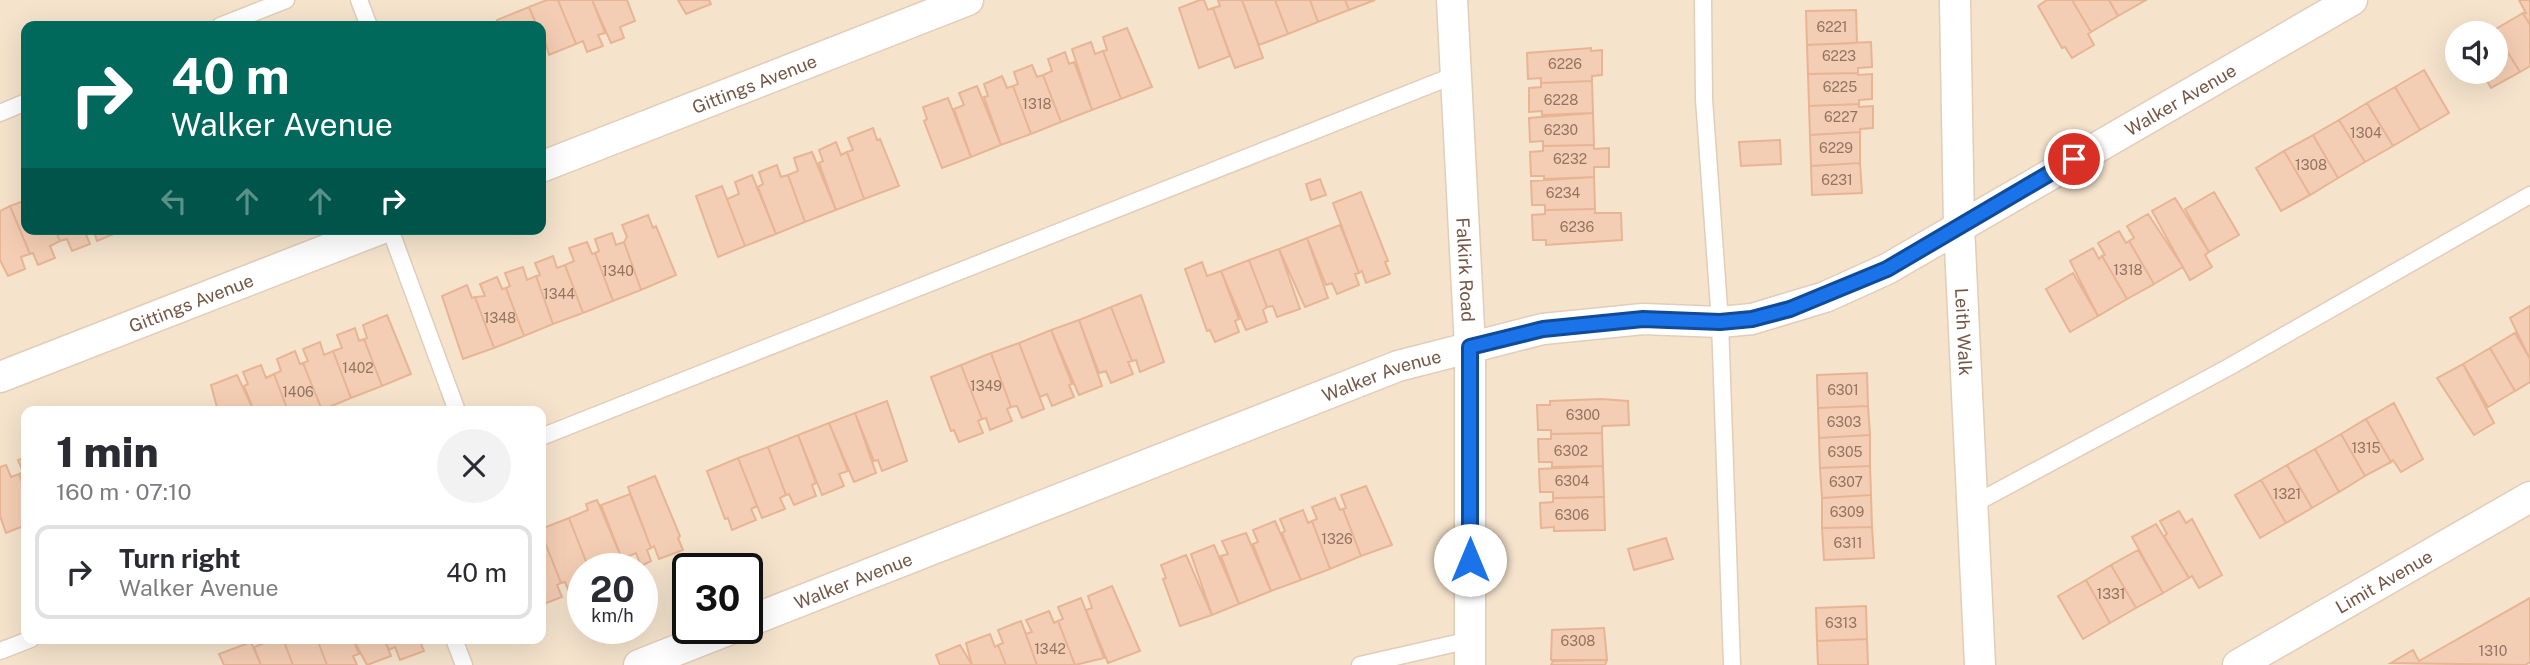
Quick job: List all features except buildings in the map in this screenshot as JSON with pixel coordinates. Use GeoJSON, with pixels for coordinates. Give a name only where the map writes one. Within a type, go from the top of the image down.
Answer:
{"type":"FeatureCollection","features":[{"type":"Feature","properties":{"kind":"street","name":"Gittings Avenue"},"geometry":{"type":"LineString","coordinates":[[546,165],[968,0]]}},
{"type":"Feature","properties":{"kind":"street","name":"Falkirk Road"},"geometry":{"type":"LineString","coordinates":[[1452,0],[1470,347],[1470,652]]}},
{"type":"Feature","properties":{"kind":"street","name":"Leith Walk"},"geometry":{"type":"LineString","coordinates":[[1955,0],[1959,226],[1970,506],[1980,665]]}},
{"type":"Feature","properties":{"kind":"street","name":"Walker Avenue"},"geometry":{"type":"LineString","coordinates":[[763,616],[1398,366],[1543,329],[1630,320],[1680,319],[1720,322],[1752,319],[1825,297],[1887,269],[2352,0]]}},
{"type":"Feature","properties":{"kind":"street","name":"Gittings Avenue"},"geometry":{"type":"LineString","coordinates":[[0,377],[365,235]]}},
{"type":"Feature","properties":{"kind":"street","name":"Limit Avenue"},"geometry":{"type":"LineString","coordinates":[[2238,665],[2530,497]]}},
{"type":"Feature","properties":{"kind":"street"},"geometry":{"type":"LineString","coordinates":[[639,665],[692,644]]}},
{"type":"Feature","properties":{"kind":"lane"},"geometry":{"type":"LineString","coordinates":[[233,21],[286,0]]}},
{"type":"Feature","properties":{"kind":"lane"},"geometry":{"type":"LineString","coordinates":[[359,0],[367,21]]}},
{"type":"Feature","properties":{"kind":"lane"},"geometry":{"type":"LineString","coordinates":[[1703,0],[1704,99],[1720,322],[1732,665]]}},
{"type":"Feature","properties":{"kind":"lane"},"geometry":{"type":"LineString","coordinates":[[546,435],[1455,75]]}},
{"type":"Feature","properties":{"kind":"lane"},"geometry":{"type":"LineString","coordinates":[[0,113],[21,104]]}},
{"type":"Feature","properties":{"kind":"lane"},"geometry":{"type":"LineString","coordinates":[[1970,506],[2229,367],[2530,195]]}},
{"type":"Feature","properties":{"kind":"lane"},"geometry":{"type":"LineString","coordinates":[[392,235],[455,406]]}},
{"type":"Feature","properties":{"kind":"lane"},"geometry":{"type":"LineString","coordinates":[[0,651],[21,643]]}},
{"type":"Feature","properties":{"kind":"lane"},"geometry":{"type":"LineString","coordinates":[[456,644],[464,665]]}},
{"type":"Feature","properties":{"kind":"lane"},"geometry":{"type":"LineString","coordinates":[[1360,665],[1470,652]]}},
{"type":"Feature","properties":{"kind":"shaded area"},"geometry":{"type":"Polygon","coordinates":[[[0,0],[2530,0],[2530,665],[0,665],[0,0]]]}},
{"type":"Feature","properties":{"kind":"route"},"geometry":{"type":"LineString","coordinates":[[1470,560],[1470,347],[1543,329],[1643,319],[1720,322],[1752,319],[1790,309],[1825,297],[1887,269],[2074,159]]}}]}
